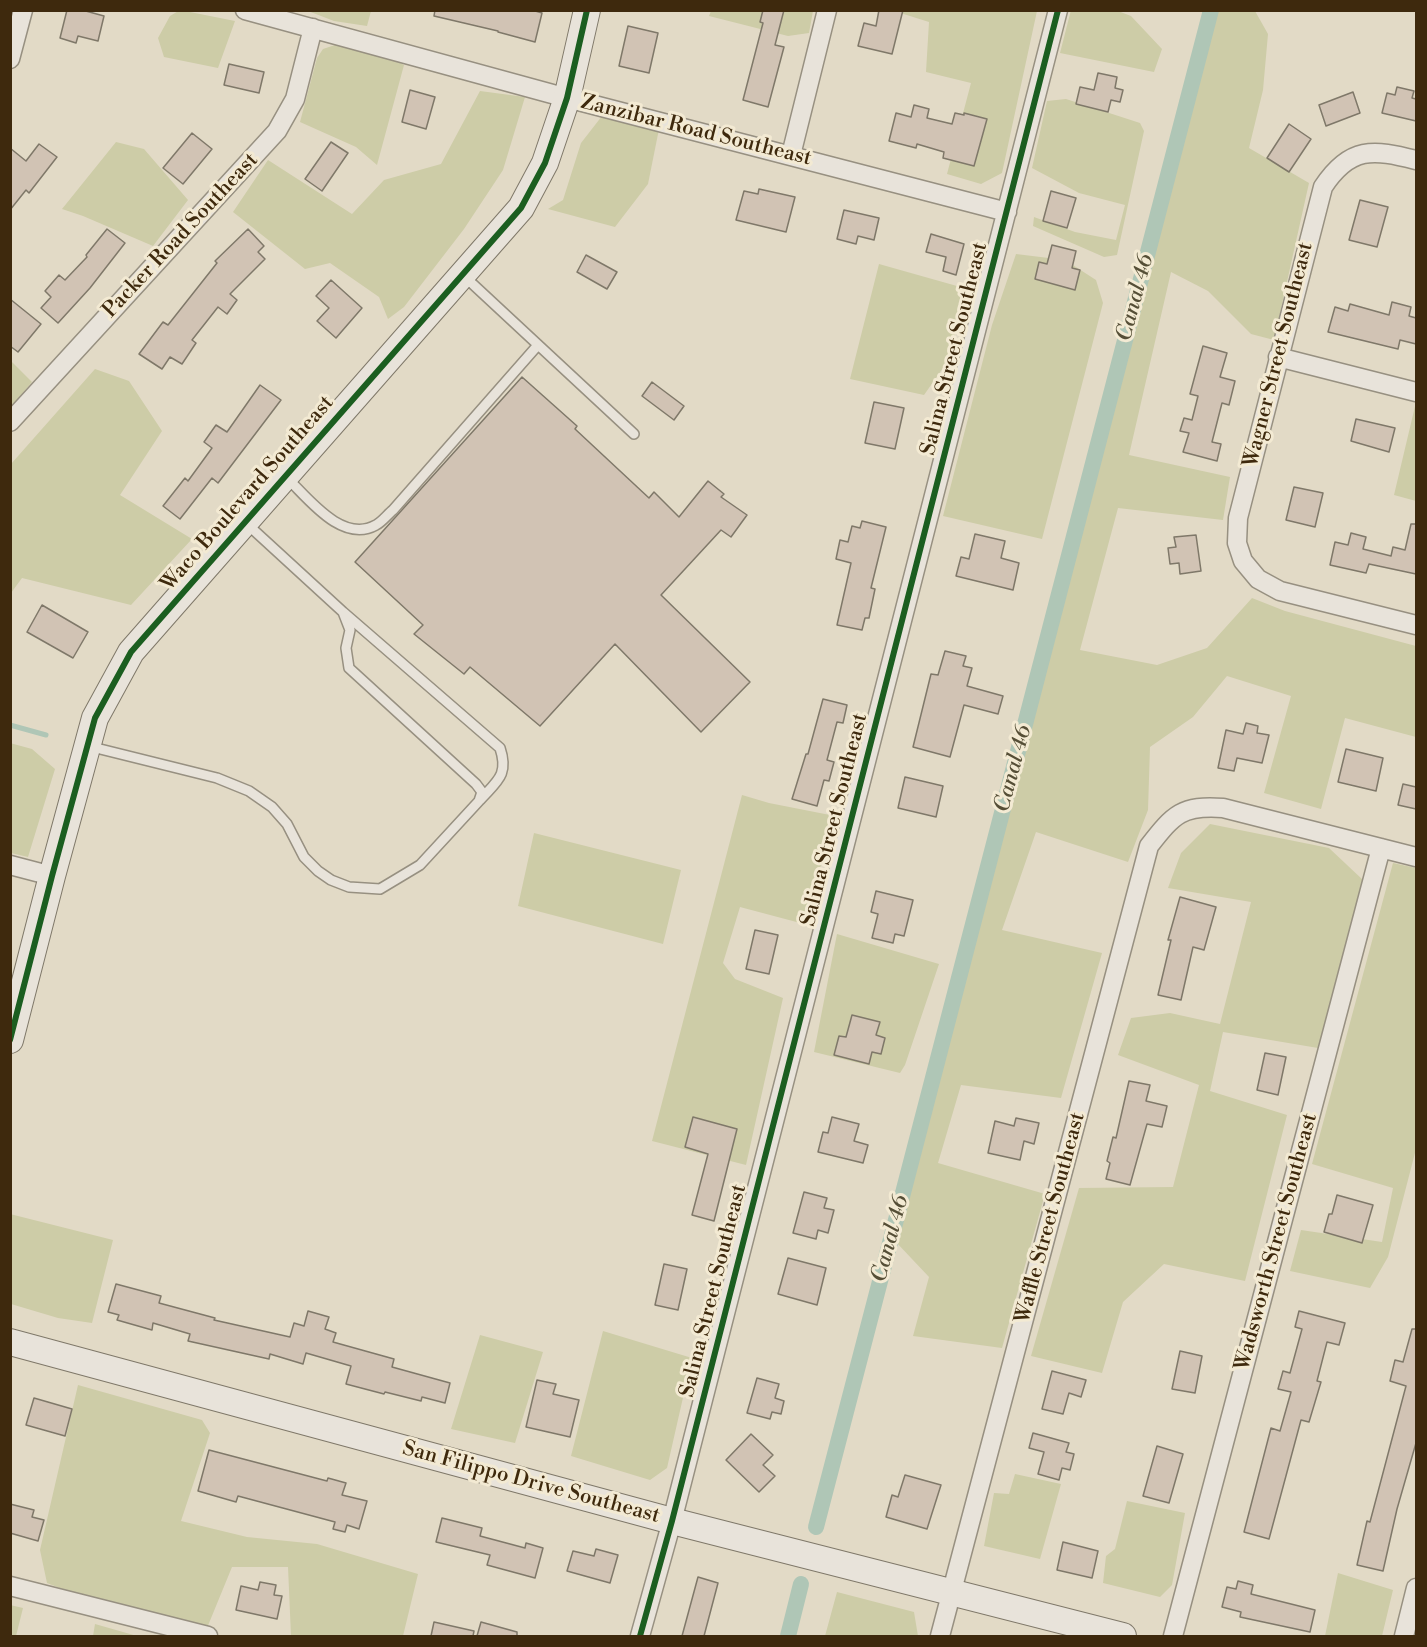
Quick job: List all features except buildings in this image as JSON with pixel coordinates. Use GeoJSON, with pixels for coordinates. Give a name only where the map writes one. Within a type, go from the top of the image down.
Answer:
{"type":"FeatureCollection","features":[{"type":"Feature","properties":{"kind":"street"},"geometry":{"type":"LineString","coordinates":[[10,59],[23,10]]}},
{"type":"Feature","properties":{"kind":"street","name":"Zanzibar Road Southeast"},"geometry":{"type":"LineString","coordinates":[[245,10],[567,98],[1007,212]]}},
{"type":"Feature","properties":{"kind":"street","name":"Waco Boulevard Southeast"},"geometry":{"type":"LineString","coordinates":[[10,1040],[95,718],[131,652],[521,208],[546,163],[567,98],[587,10]]}},
{"type":"Feature","properties":{"kind":"street"},"geometry":{"type":"LineString","coordinates":[[791,155],[827,10]]}},
{"type":"Feature","properties":{"kind":"street","name":"Salina Street Southeast"},"geometry":{"type":"LineString","coordinates":[[640,1636],[672,1521],[1058,10]]}},
{"type":"Feature","properties":{"kind":"street","name":"Packer Road Southeast"},"geometry":{"type":"LineString","coordinates":[[10,422],[277,131],[295,99],[313,28]]}},
{"type":"Feature","properties":{"kind":"street","name":"Wagner Street Southeast"},"geometry":{"type":"LineString","coordinates":[[1416,160],[1388,153],[1367,153],[1348,159],[1334,171],[1323,187],[1238,518],[1237,543],[1244,561],[1258,579],[1280,591],[1416,625]]}},
{"type":"Feature","properties":{"kind":"street"},"geometry":{"type":"LineString","coordinates":[[1278,357],[1416,392]]}},
{"type":"Feature","properties":{"kind":"street","name":"Waffle Street Southeast"},"geometry":{"type":"LineString","coordinates":[[940,1636],[1149,846],[1165,825],[1182,812],[1201,806],[1223,808],[1380,848]]}},
{"type":"Feature","properties":{"kind":"street"},"geometry":{"type":"LineString","coordinates":[[1380,848],[1416,857]]}},
{"type":"Feature","properties":{"kind":"street","name":"Wadsworth Street Southeast"},"geometry":{"type":"LineString","coordinates":[[1173,1636],[1380,848]]}},
{"type":"Feature","properties":{"kind":"street"},"geometry":{"type":"LineString","coordinates":[[10,864],[52,876]]}},
{"type":"Feature","properties":{"kind":"street","name":"San Filippo Drive Southeast"},"geometry":{"type":"LineString","coordinates":[[10,1342],[672,1521],[1123,1636]]}},
{"type":"Feature","properties":{"kind":"street"},"geometry":{"type":"LineString","coordinates":[[10,1586],[208,1636]]}},
{"type":"Feature","properties":{"kind":"street"},"geometry":{"type":"LineString","coordinates":[[1404,1636],[1416,1588]]}},
{"type":"Feature","properties":{"kind":"lane"},"geometry":{"type":"LineString","coordinates":[[463,274],[634,434]]}},
{"type":"Feature","properties":{"kind":"lane"},"geometry":{"type":"LineString","coordinates":[[285,476],[336,523],[361,529],[376,525],[393,510],[538,345]]}},
{"type":"Feature","properties":{"kind":"lane"},"geometry":{"type":"LineString","coordinates":[[88,746],[217,778],[249,791],[272,807],[287,824],[304,856],[318,871],[331,880],[349,887],[380,889],[420,865],[502,776],[504,761],[500,748],[343,612],[245,522]]}},
{"type":"Feature","properties":{"kind":"lane"},"geometry":{"type":"LineString","coordinates":[[343,612],[350,630],[346,648],[349,668],[476,784],[482,792],[479,801]]}},
{"type":"Feature","properties":{"kind":"green space"},"geometry":{"type":"Polygon","coordinates":[[[180,10],[235,21],[218,68],[164,57],[158,38],[170,16],[180,10]]]}},
{"type":"Feature","properties":{"kind":"green space"},"geometry":{"type":"Polygon","coordinates":[[[1071,10],[1118,11],[1131,16],[1162,49],[1154,72],[1060,53],[1071,10]]]}},
{"type":"Feature","properties":{"kind":"green space"},"geometry":{"type":"Polygon","coordinates":[[[308,11],[371,11],[367,26],[334,21],[308,11]]]}},
{"type":"Feature","properties":{"kind":"green space"},"geometry":{"type":"Polygon","coordinates":[[[711,11],[813,11],[809,33],[788,36],[709,16],[711,11]]]}},
{"type":"Feature","properties":{"kind":"green space"},"geometry":{"type":"Polygon","coordinates":[[[894,11],[1037,11],[1002,173],[981,184],[947,174],[971,83],[926,72],[929,22],[894,11]]]}},
{"type":"Feature","properties":{"kind":"green space"},"geometry":{"type":"Polygon","coordinates":[[[1216,11],[1255,11],[1268,34],[1263,90],[1249,148],[1309,183],[1274,340],[1251,334],[1208,291],[1171,272],[1129,455],[1230,477],[1223,520],[1118,508],[1080,650],[1157,665],[1207,648],[1252,598],[1285,611],[1416,646],[1416,737],[1345,718],[1321,809],[1264,793],[1291,696],[1227,676],[1193,717],[1150,747],[1148,810],[1128,862],[1036,832],[1002,930],[1102,953],[1061,1098],[961,1085],[938,1163],[1045,1194],[1002,1348],[913,1336],[929,1277],[895,1241],[1216,11]]]}},
{"type":"Feature","properties":{"kind":"green space"},"geometry":{"type":"Polygon","coordinates":[[[341,43],[391,58],[404,65],[377,165],[356,147],[300,122],[317,58],[323,49],[341,43]]]}},
{"type":"Feature","properties":{"kind":"green space"},"geometry":{"type":"Polygon","coordinates":[[[480,91],[525,97],[503,170],[464,229],[404,307],[388,319],[379,297],[330,263],[305,269],[233,212],[268,160],[352,214],[384,180],[441,164],[480,91]]]}},
{"type":"Feature","properties":{"kind":"green space"},"geometry":{"type":"Polygon","coordinates":[[[1066,99],[1140,123],[1144,131],[1117,255],[1104,257],[1033,226],[1034,217],[1075,232],[1116,240],[1125,205],[1079,193],[1032,168],[1047,101],[1066,99]]]}},
{"type":"Feature","properties":{"kind":"green space"},"geometry":{"type":"Polygon","coordinates":[[[602,116],[659,129],[648,184],[615,227],[548,209],[563,200],[581,143],[602,116]]]}},
{"type":"Feature","properties":{"kind":"green space"},"geometry":{"type":"Polygon","coordinates":[[[116,142],[144,149],[188,200],[153,246],[62,209],[116,142]]]}},
{"type":"Feature","properties":{"kind":"green space"},"geometry":{"type":"Polygon","coordinates":[[[1016,254],[1065,260],[1096,280],[1103,303],[1042,539],[943,516],[992,325],[1016,254]]]}},
{"type":"Feature","properties":{"kind":"green space"},"geometry":{"type":"Polygon","coordinates":[[[879,264],[964,288],[950,358],[924,395],[850,379],[879,264]]]}},
{"type":"Feature","properties":{"kind":"green space"},"geometry":{"type":"Polygon","coordinates":[[[11,361],[32,382],[11,407],[11,361]]]}},
{"type":"Feature","properties":{"kind":"green space"},"geometry":{"type":"Polygon","coordinates":[[[95,369],[129,381],[162,431],[120,495],[192,539],[131,605],[22,578],[11,593],[11,464],[95,369]]]}},
{"type":"Feature","properties":{"kind":"green space"},"geometry":{"type":"Polygon","coordinates":[[[1416,402],[1416,501],[1394,495],[1416,402]]]}},
{"type":"Feature","properties":{"kind":"green space"},"geometry":{"type":"Polygon","coordinates":[[[10,743],[32,749],[55,769],[28,857],[11,853],[10,743]]]}},
{"type":"Feature","properties":{"kind":"green space"},"geometry":{"type":"Polygon","coordinates":[[[742,795],[769,803],[835,816],[804,924],[740,907],[723,963],[735,979],[783,998],[746,1165],[652,1141],[742,795]]]}},
{"type":"Feature","properties":{"kind":"green space"},"geometry":{"type":"Polygon","coordinates":[[[1210,824],[1329,848],[1363,880],[1318,1048],[1223,1032],[1210,1091],[1287,1115],[1245,1281],[1164,1264],[1123,1302],[1102,1373],[1031,1356],[1079,1188],[1173,1187],[1199,1085],[1118,1055],[1131,1018],[1170,1013],[1220,1024],[1251,902],[1168,888],[1181,853],[1210,824]]]}},
{"type":"Feature","properties":{"kind":"green space"},"geometry":{"type":"Polygon","coordinates":[[[534,833],[681,870],[663,944],[518,906],[534,833]]]}},
{"type":"Feature","properties":{"kind":"green space"},"geometry":{"type":"Polygon","coordinates":[[[1393,863],[1416,868],[1416,1149],[1388,1257],[1370,1288],[1290,1271],[1301,1230],[1382,1242],[1393,1188],[1312,1164],[1393,863]]]}},
{"type":"Feature","properties":{"kind":"green space"},"geometry":{"type":"Polygon","coordinates":[[[837,934],[939,964],[905,1065],[900,1073],[814,1052],[837,934]]]}},
{"type":"Feature","properties":{"kind":"green space"},"geometry":{"type":"Polygon","coordinates":[[[10,1214],[113,1240],[92,1323],[58,1318],[11,1304],[10,1214]]]}},
{"type":"Feature","properties":{"kind":"green space"},"geometry":{"type":"Polygon","coordinates":[[[603,1331],[692,1358],[667,1468],[650,1480],[571,1456],[603,1331]]]}},
{"type":"Feature","properties":{"kind":"green space"},"geometry":{"type":"Polygon","coordinates":[[[480,1335],[543,1352],[515,1443],[451,1429],[480,1335]]]}},
{"type":"Feature","properties":{"kind":"green space"},"geometry":{"type":"Polygon","coordinates":[[[78,1385],[202,1420],[210,1433],[181,1521],[247,1537],[317,1544],[418,1574],[403,1636],[291,1636],[288,1567],[232,1567],[207,1628],[85,1598],[47,1583],[40,1550],[78,1385]]]}},
{"type":"Feature","properties":{"kind":"green space"},"geometry":{"type":"Polygon","coordinates":[[[1015,1474],[1061,1484],[1040,1559],[984,1546],[994,1493],[1009,1494],[1015,1474]]]}},
{"type":"Feature","properties":{"kind":"green space"},"geometry":{"type":"Polygon","coordinates":[[[1127,1501],[1185,1513],[1172,1585],[1160,1597],[1103,1583],[1106,1556],[1115,1549],[1127,1501]]]}},
{"type":"Feature","properties":{"kind":"green space"},"geometry":{"type":"Polygon","coordinates":[[[1338,1573],[1393,1590],[1382,1636],[1325,1636],[1338,1573]]]}},
{"type":"Feature","properties":{"kind":"green space"},"geometry":{"type":"Polygon","coordinates":[[[837,1592],[914,1612],[918,1636],[825,1636],[837,1592]]]}},
{"type":"Feature","properties":{"kind":"green space"},"geometry":{"type":"Polygon","coordinates":[[[10,1605],[23,1608],[16,1636],[11,1636],[10,1605]]]}},
{"type":"Feature","properties":{"kind":"green space"},"geometry":{"type":"Polygon","coordinates":[[[95,1624],[137,1636],[93,1636],[95,1624]]]}},
{"type":"Feature","properties":{"kind":"waterway","name":"Canal 46"},"geometry":{"type":"LineString","coordinates":[[816,1527],[1211,10]]}},
{"type":"Feature","properties":{"kind":"waterway"},"geometry":{"type":"LineString","coordinates":[[10,725],[46,735]]}},
{"type":"Feature","properties":{"kind":"waterway","name":"Canal 46"},"geometry":{"type":"LineString","coordinates":[[788,1636],[801,1584]]}},
{"type":"Feature","properties":{"kind":"cycle path"},"geometry":{"type":"LineString","coordinates":[[10,1040],[95,718],[131,652],[521,208],[545,163],[567,98],[587,10]]}},
{"type":"Feature","properties":{"kind":"cycle path"},"geometry":{"type":"LineString","coordinates":[[640,1636],[672,1521],[1058,10]]}}]}
